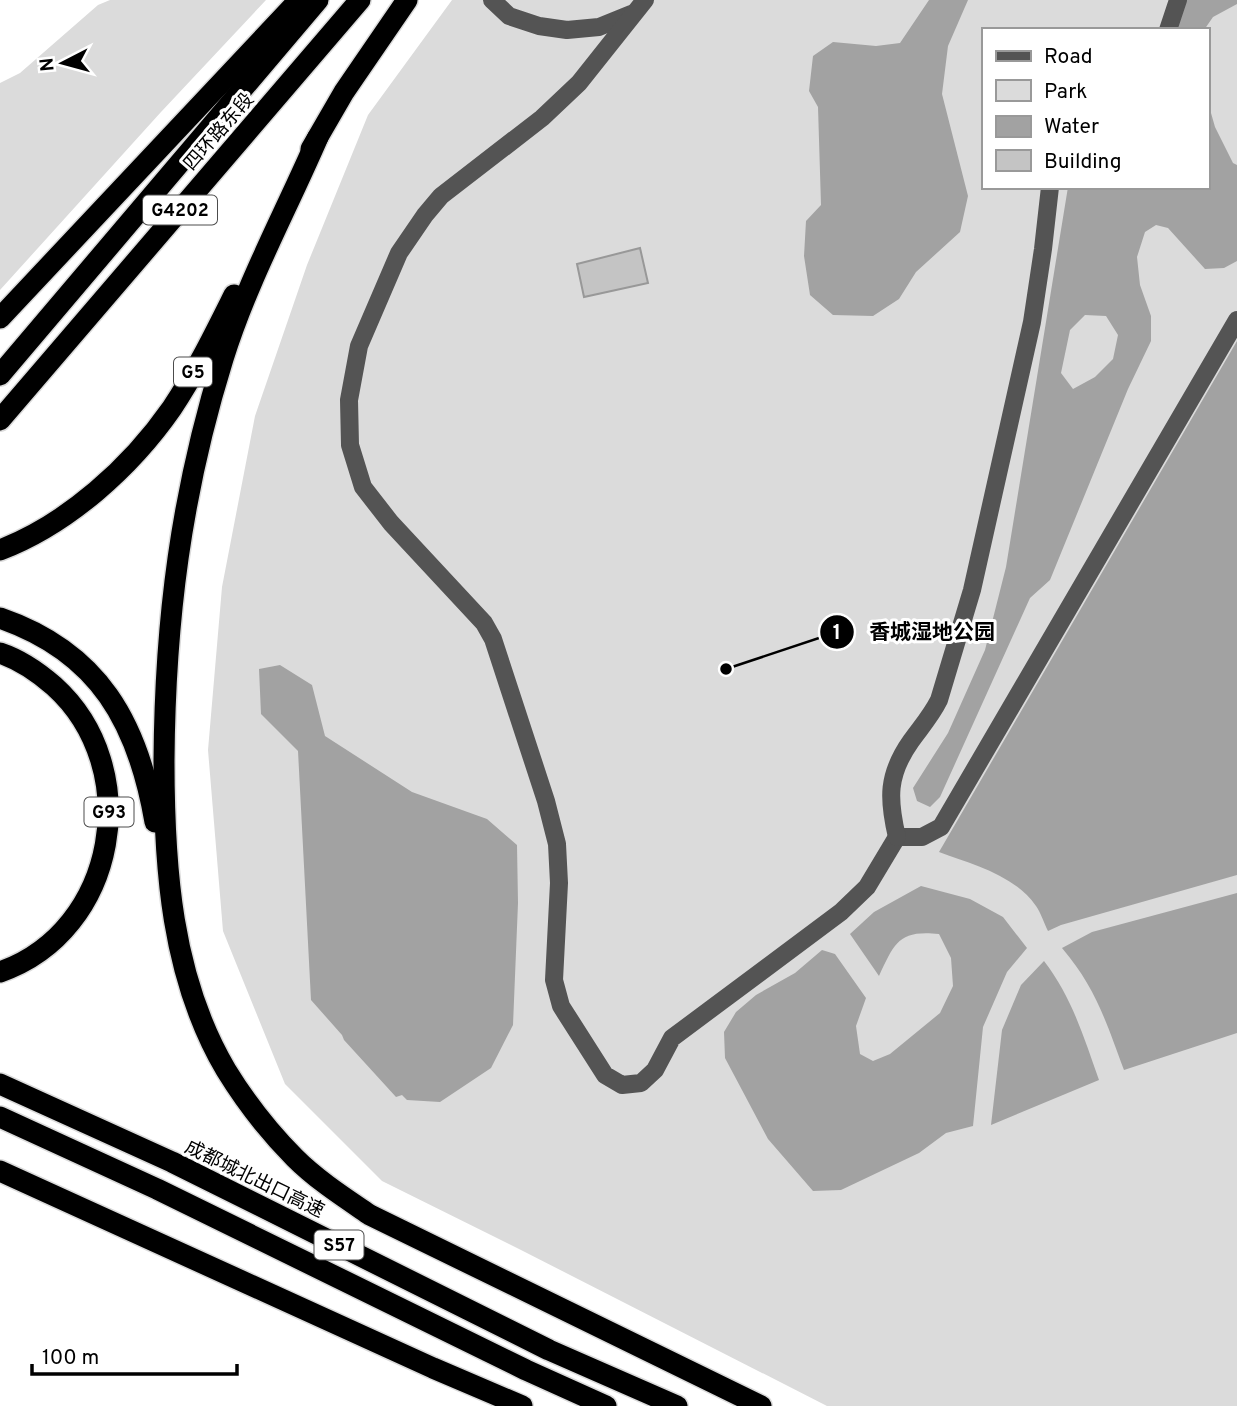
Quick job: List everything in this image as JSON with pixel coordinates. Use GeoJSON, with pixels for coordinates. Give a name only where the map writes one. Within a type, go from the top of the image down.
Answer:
{"type":"FeatureCollection","features":[{"type":"Feature","properties":{"kind":"highway"},"geometry":{"type":"LineString","coordinates":[[0,318],[299,0]]}},
{"type":"Feature","properties":{"kind":"highway","name":"四环路东段"},"geometry":{"type":"LineString","coordinates":[[0,375],[318,0]]}},
{"type":"Feature","properties":{"kind":"highway","name":"四环路东段"},"geometry":{"type":"LineString","coordinates":[[0,420],[360,0]]}},
{"type":"Feature","properties":{"kind":"highway","name":"G5"},"geometry":{"type":"LineString","coordinates":[[0,550],[47,526],[86,498],[118,471],[171,409],[207,350],[284,192],[344,92],[407,0]]}},
{"type":"Feature","properties":{"kind":"highway"},"geometry":{"type":"LineString","coordinates":[[169,885],[164,811],[165,688],[172,589],[183,523],[205,424],[224,356],[257,269],[318,137]]}},
{"type":"Feature","properties":{"kind":"highway"},"geometry":{"type":"LineString","coordinates":[[0,618],[26,627],[76,659],[111,698],[129,729],[144,774],[186,975],[214,1046],[246,1100],[296,1159],[370,1215],[761,1406]]}},
{"type":"Feature","properties":{"kind":"highway","name":"G93"},"geometry":{"type":"LineString","coordinates":[[0,653],[34,669],[67,698],[87,726],[98,751],[110,802],[104,858],[93,886],[77,913],[35,955],[0,972]]}},
{"type":"Feature","properties":{"kind":"highway","name":"成都城北出口高速"},"geometry":{"type":"LineString","coordinates":[[0,1084],[172,1162],[549,1350],[677,1406]]}},
{"type":"Feature","properties":{"kind":"highway","name":"S57"},"geometry":{"type":"LineString","coordinates":[[0,1117],[157,1189],[526,1370],[606,1406]]}},
{"type":"Feature","properties":{"kind":"highway"},"geometry":{"type":"LineString","coordinates":[[0,1171],[522,1406]]}},
{"type":"Feature","properties":{"kind":"highway"},"geometry":{"type":"LineString","coordinates":[[0,1178],[61,1200]]}},
{"type":"Feature","properties":{"kind":"street"},"geometry":{"type":"LineString","coordinates":[[492,0],[509,16],[539,26],[566,30],[599,27],[640,6]]}},
{"type":"Feature","properties":{"kind":"street"},"geometry":{"type":"LineString","coordinates":[[1169,28],[1178,0]]}},
{"type":"Feature","properties":{"kind":"street"},"geometry":{"type":"LineString","coordinates":[[640,6],[579,83],[542,118],[441,196],[425,215],[399,253],[359,346],[349,400],[350,445],[363,487],[391,523],[484,623],[493,639],[546,801],[557,844],[559,883],[554,980],[561,1006],[605,1075],[622,1085],[641,1083],[655,1070],[672,1038],[841,912],[867,887],[897,837],[890,792],[894,772],[911,741],[931,717],[939,700],[972,590],[1032,322],[1050,189]]}},
{"type":"Feature","properties":{"kind":"street"},"geometry":{"type":"LineString","coordinates":[[897,837],[922,837],[941,827],[1237,320]]}},
{"type":"Feature","properties":{"kind":"green space"},"geometry":{"type":"Polygon","coordinates":[[[110,0],[266,0],[0,290],[0,83],[20,73],[98,5],[110,0]]]}},
{"type":"Feature","properties":{"kind":"green space"},"geometry":{"type":"Polygon","coordinates":[[[452,0],[1237,0],[1237,1406],[827,1406],[382,1181],[285,1084],[223,931],[208,750],[222,587],[255,416],[307,265],[368,115],[452,0]]]}},
{"type":"Feature","properties":{"kind":"water"},"geometry":{"type":"Polygon","coordinates":[[[929,0],[968,0],[948,46],[942,94],[968,196],[960,232],[916,272],[899,299],[873,316],[833,315],[810,295],[804,256],[806,221],[821,205],[818,107],[809,91],[813,56],[833,42],[876,46],[900,43],[929,0]]]}},
{"type":"Feature","properties":{"kind":"water"},"geometry":{"type":"Polygon","coordinates":[[[1183,0],[1237,0],[1237,4],[1213,17],[1205,28],[1174,28],[1183,0]]]}},
{"type":"Feature","properties":{"kind":"water"},"geometry":{"type":"Polygon","coordinates":[[[1209,106],[1215,127],[1233,163],[1237,165],[1237,261],[1224,268],[1205,269],[1168,228],[1156,225],[1145,232],[1137,257],[1140,285],[1151,316],[1151,341],[1128,389],[1050,580],[1030,598],[940,797],[930,807],[917,801],[913,788],[948,733],[985,650],[1006,567],[1068,189],[1209,189],[1209,106]],[[1085,315],[1070,330],[1061,373],[1073,389],[1095,377],[1113,359],[1118,335],[1106,316],[1085,315]]]}},
{"type":"Feature","properties":{"kind":"water"},"geometry":{"type":"Polygon","coordinates":[[[1237,341],[1237,875],[1048,931],[1036,906],[1027,895],[1005,878],[939,852],[1237,341]]]}},
{"type":"Feature","properties":{"kind":"water"},"geometry":{"type":"Polygon","coordinates":[[[280,665],[312,685],[325,736],[412,792],[487,819],[517,845],[518,903],[513,1025],[491,1068],[440,1102],[407,1100],[402,1095],[396,1097],[311,1000],[298,751],[261,714],[259,669],[280,665]]]}},
{"type":"Feature","properties":{"kind":"water"},"geometry":{"type":"Polygon","coordinates":[[[921,886],[970,899],[1003,917],[1027,948],[1007,972],[983,1027],[973,1126],[946,1133],[919,1153],[841,1190],[813,1191],[768,1139],[725,1058],[724,1032],[736,1012],[756,995],[795,973],[822,950],[835,954],[866,998],[856,1026],[860,1054],[873,1061],[890,1054],[940,1013],[953,986],[951,958],[939,934],[915,934],[894,947],[879,976],[850,934],[874,912],[921,886]]]}},
{"type":"Feature","properties":{"kind":"water"},"geometry":{"type":"Polygon","coordinates":[[[1237,893],[1237,1033],[1124,1070],[1092,992],[1062,948],[1092,932],[1237,893]]]}},
{"type":"Feature","properties":{"kind":"water"},"geometry":{"type":"Polygon","coordinates":[[[1044,961],[1070,1003],[1099,1080],[991,1125],[1002,1030],[1021,985],[1044,961]]]}},
{"type":"Feature","properties":{"kind":"building"},"geometry":{"type":"Polygon","coordinates":[[[640,248],[648,283],[584,297],[577,264],[640,248]]]}},
{"type":"Feature","properties":{"kind":"place","name":"香城湿地公园"},"geometry":{"type":"Point","coordinates":[726,669]}}]}
